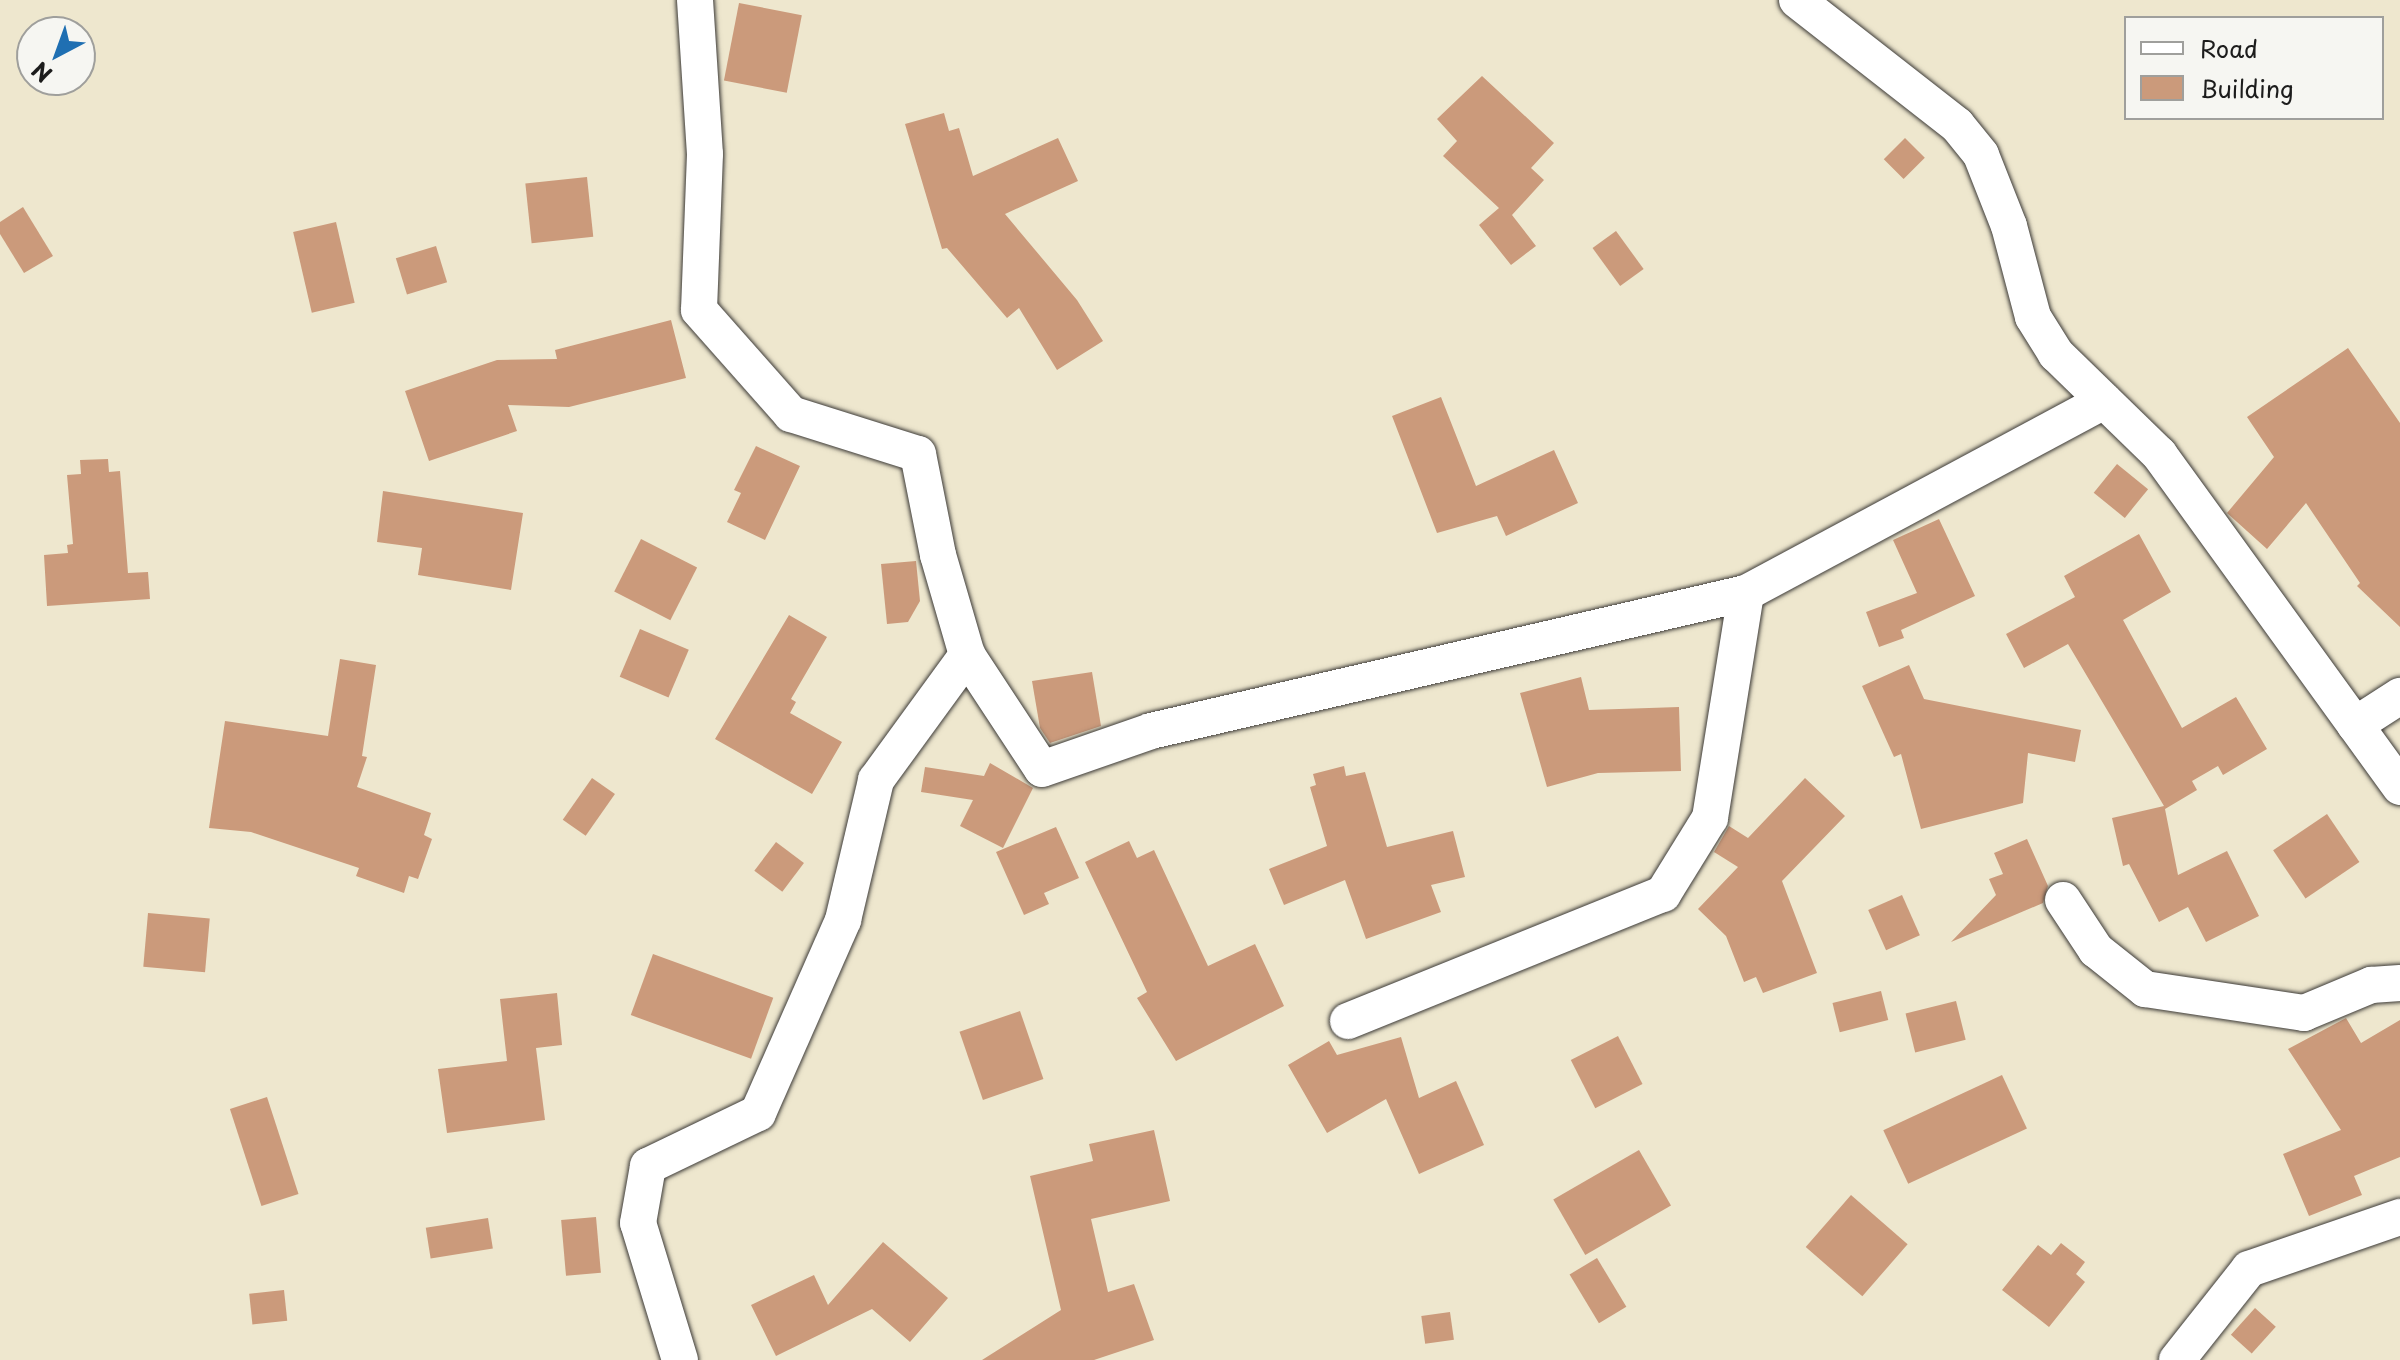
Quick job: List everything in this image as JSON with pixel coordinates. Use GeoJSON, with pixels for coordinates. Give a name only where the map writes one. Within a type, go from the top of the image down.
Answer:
{"type":"FeatureCollection","features":[{"type":"Feature","properties":{"kind":"street"},"geometry":{"type":"LineString","coordinates":[[695,0],[705,154],[699,310],[791,414],[918,454],[938,555],[967,655],[1042,769],[1151,731],[1746,593],[2104,401]]}},
{"type":"Feature","properties":{"kind":"street"},"geometry":{"type":"LineString","coordinates":[[1797,0],[1957,125],[1981,155],[2009,226],[2033,317],[2056,354],[2159,454],[2400,787]]}},
{"type":"Feature","properties":{"kind":"street"},"geometry":{"type":"LineString","coordinates":[[1348,1021],[1663,894],[1710,818],[1746,593]]}},
{"type":"Feature","properties":{"kind":"street"},"geometry":{"type":"LineString","coordinates":[[680,1360],[638,1223],[648,1166],[758,1113],[843,920],[876,780],[967,655]]}},
{"type":"Feature","properties":{"kind":"street"},"geometry":{"type":"LineString","coordinates":[[2355,725],[2400,696]]}},
{"type":"Feature","properties":{"kind":"street"},"geometry":{"type":"LineString","coordinates":[[2063,900],[2096,950],[2145,989],[2304,1013],[2371,985],[2400,983]]}},
{"type":"Feature","properties":{"kind":"street"},"geometry":{"type":"LineString","coordinates":[[2177,1360],[2249,1269],[2400,1217]]}},
{"type":"Feature","properties":{"kind":"building"},"geometry":{"type":"Polygon","coordinates":[[[739,3],[802,15],[787,93],[724,81],[739,3]]]}},
{"type":"Feature","properties":{"kind":"building"},"geometry":{"type":"Polygon","coordinates":[[[1482,76],[1554,143],[1531,168],[1544,180],[1512,215],[1536,246],[1511,265],[1479,225],[1499,208],[1443,156],[1457,141],[1437,119],[1482,76]]]}},
{"type":"Feature","properties":{"kind":"building"},"geometry":{"type":"Polygon","coordinates":[[[944,113],[949,131],[959,128],[973,176],[1058,138],[1078,181],[1005,214],[1077,300],[1103,341],[1057,370],[1019,308],[1007,318],[947,248],[942,249],[905,124],[944,113]]]}},
{"type":"Feature","properties":{"kind":"building"},"geometry":{"type":"Polygon","coordinates":[[[1905,138],[1925,158],[1904,179],[1884,159],[1905,138]]]}},
{"type":"Feature","properties":{"kind":"building"},"geometry":{"type":"Polygon","coordinates":[[[587,177],[593,237],[532,243],[525,183],[587,177]]]}},
{"type":"Feature","properties":{"kind":"building"},"geometry":{"type":"Polygon","coordinates":[[[23,207],[53,256],[24,273],[0,234],[0,222],[23,207]]]}},
{"type":"Feature","properties":{"kind":"building"},"geometry":{"type":"Polygon","coordinates":[[[336,222],[355,303],[312,313],[293,232],[336,222]]]}},
{"type":"Feature","properties":{"kind":"building"},"geometry":{"type":"Polygon","coordinates":[[[1616,231],[1644,269],[1620,286],[1593,248],[1616,231]]]}},
{"type":"Feature","properties":{"kind":"building"},"geometry":{"type":"Polygon","coordinates":[[[436,246],[447,282],[407,295],[396,258],[436,246]]]}},
{"type":"Feature","properties":{"kind":"building"},"geometry":{"type":"Polygon","coordinates":[[[671,320],[686,378],[569,407],[508,405],[517,431],[429,461],[405,391],[497,360],[557,359],[555,350],[671,320]]]}},
{"type":"Feature","properties":{"kind":"building"},"geometry":{"type":"Polygon","coordinates":[[[2348,348],[2400,423],[2400,627],[2357,586],[2360,583],[2306,503],[2267,549],[2227,513],[2274,457],[2247,417],[2348,348]]]}},
{"type":"Feature","properties":{"kind":"building"},"geometry":{"type":"Polygon","coordinates":[[[1441,397],[1476,486],[1554,450],[1578,503],[1506,536],[1497,516],[1437,533],[1392,416],[1441,397]]]}},
{"type":"Feature","properties":{"kind":"building"},"geometry":{"type":"Polygon","coordinates":[[[756,446],[800,466],[765,540],[727,522],[741,493],[734,490],[756,446]]]}},
{"type":"Feature","properties":{"kind":"building"},"geometry":{"type":"Polygon","coordinates":[[[108,459],[109,472],[120,471],[128,573],[148,572],[150,599],[47,606],[44,555],[68,553],[67,545],[73,544],[67,475],[81,474],[80,460],[108,459]]]}},
{"type":"Feature","properties":{"kind":"building"},"geometry":{"type":"Polygon","coordinates":[[[2117,464],[2148,489],[2125,518],[2094,493],[2117,464]]]}},
{"type":"Feature","properties":{"kind":"building"},"geometry":{"type":"Polygon","coordinates":[[[383,491],[523,513],[511,590],[418,575],[422,548],[377,542],[383,491]]]}},
{"type":"Feature","properties":{"kind":"building"},"geometry":{"type":"Polygon","coordinates":[[[1939,519],[1975,596],[1901,630],[1904,638],[1879,647],[1866,612],[1917,593],[1893,540],[1939,519]]]}},
{"type":"Feature","properties":{"kind":"building"},"geometry":{"type":"Polygon","coordinates":[[[2139,534],[2171,592],[2123,620],[2182,728],[2236,697],[2267,749],[2223,775],[2218,766],[2192,781],[2197,790],[2165,809],[2178,875],[2227,851],[2259,916],[2206,942],[2188,907],[2159,922],[2129,864],[2123,866],[2112,818],[2164,806],[2068,644],[2024,668],[2006,634],[2075,597],[2064,576],[2139,534]]]}},
{"type":"Feature","properties":{"kind":"building"},"geometry":{"type":"Polygon","coordinates":[[[641,539],[697,568],[670,620],[614,592],[641,539]]]}},
{"type":"Feature","properties":{"kind":"building"},"geometry":{"type":"Polygon","coordinates":[[[916,561],[920,601],[908,622],[887,624],[881,564],[916,561]]]}},
{"type":"Feature","properties":{"kind":"building"},"geometry":{"type":"Polygon","coordinates":[[[789,615],[827,637],[791,699],[796,702],[790,713],[842,742],[812,794],[715,739],[789,615]]]}},
{"type":"Feature","properties":{"kind":"building"},"geometry":{"type":"Polygon","coordinates":[[[640,629],[689,650],[668,698],[620,677],[640,629]]]}},
{"type":"Feature","properties":{"kind":"building"},"geometry":{"type":"Polygon","coordinates":[[[340,659],[376,665],[362,756],[367,757],[357,787],[431,813],[424,835],[432,839],[418,879],[409,876],[404,893],[356,876],[359,868],[251,832],[209,828],[225,721],[328,736],[340,659]]]}},
{"type":"Feature","properties":{"kind":"building"},"geometry":{"type":"Polygon","coordinates":[[[1909,665],[1924,699],[2081,730],[2075,762],[2028,753],[2023,803],[1921,829],[1901,754],[1894,757],[1862,686],[1909,665]]]}},
{"type":"Feature","properties":{"kind":"building"},"geometry":{"type":"Polygon","coordinates":[[[1092,672],[1101,726],[1050,743],[1040,728],[1032,681],[1092,672]]]}},
{"type":"Feature","properties":{"kind":"building"},"geometry":{"type":"Polygon","coordinates":[[[1581,677],[1589,710],[1679,707],[1681,771],[1598,773],[1547,787],[1520,693],[1581,677]]]}},
{"type":"Feature","properties":{"kind":"building"},"geometry":{"type":"Polygon","coordinates":[[[990,763],[1033,788],[1003,848],[960,826],[973,800],[921,792],[925,767],[984,776],[990,763]]]}},
{"type":"Feature","properties":{"kind":"building"},"geometry":{"type":"Polygon","coordinates":[[[1344,766],[1346,776],[1365,772],[1387,847],[1453,831],[1465,877],[1431,885],[1441,912],[1366,939],[1345,880],[1284,905],[1269,869],[1327,846],[1310,787],[1316,785],[1313,774],[1344,766]]]}},
{"type":"Feature","properties":{"kind":"building"},"geometry":{"type":"Polygon","coordinates":[[[592,778],[615,794],[586,836],[563,820],[592,778]]]}},
{"type":"Feature","properties":{"kind":"building"},"geometry":{"type":"Polygon","coordinates":[[[1805,778],[1845,816],[1782,881],[1817,973],[1763,993],[1756,977],[1744,982],[1726,936],[1698,909],[1738,867],[1714,852],[1729,826],[1748,838],[1805,778]]]}},
{"type":"Feature","properties":{"kind":"building"},"geometry":{"type":"Polygon","coordinates":[[[2327,814],[2359,862],[2306,898],[2273,850],[2327,814]]]}},
{"type":"Feature","properties":{"kind":"building"},"geometry":{"type":"Polygon","coordinates":[[[1056,827],[1079,878],[1044,893],[1049,904],[1024,915],[996,852],[1056,827]]]}},
{"type":"Feature","properties":{"kind":"building"},"geometry":{"type":"Polygon","coordinates":[[[2027,839],[2048,886],[2043,903],[1951,942],[1996,895],[1989,879],[2003,874],[1994,853],[2027,839]]]}},
{"type":"Feature","properties":{"kind":"building"},"geometry":{"type":"Polygon","coordinates":[[[1129,841],[1137,858],[1154,850],[1208,966],[1255,944],[1284,1006],[1176,1061],[1137,998],[1147,992],[1085,862],[1129,841]]]}},
{"type":"Feature","properties":{"kind":"building"},"geometry":{"type":"Polygon","coordinates":[[[776,842],[804,863],[782,892],[754,871],[776,842]]]}},
{"type":"Feature","properties":{"kind":"building"},"geometry":{"type":"Polygon","coordinates":[[[1902,895],[1920,935],[1886,950],[1868,910],[1902,895]]]}},
{"type":"Feature","properties":{"kind":"building"},"geometry":{"type":"Polygon","coordinates":[[[148,913],[210,918],[205,972],[143,967],[148,913]]]}},
{"type":"Feature","properties":{"kind":"building"},"geometry":{"type":"Polygon","coordinates":[[[653,954],[773,998],[751,1059],[631,1015],[653,954]]]}},
{"type":"Feature","properties":{"kind":"building"},"geometry":{"type":"Polygon","coordinates":[[[1881,991],[1888,1020],[1840,1032],[1832,1003],[1881,991]]]}},
{"type":"Feature","properties":{"kind":"building"},"geometry":{"type":"Polygon","coordinates":[[[557,993],[562,1045],[536,1048],[545,1120],[447,1133],[438,1069],[507,1061],[500,999],[557,993]]]}},
{"type":"Feature","properties":{"kind":"building"},"geometry":{"type":"Polygon","coordinates":[[[1956,1001],[1966,1040],[1915,1052],[1906,1014],[1956,1001]]]}},
{"type":"Feature","properties":{"kind":"building"},"geometry":{"type":"Polygon","coordinates":[[[1020,1011],[1043,1079],[983,1100],[959,1032],[1020,1011]]]}},
{"type":"Feature","properties":{"kind":"building"},"geometry":{"type":"Polygon","coordinates":[[[2346,1018],[2361,1043],[2400,1020],[2400,1157],[2354,1176],[2362,1195],[2309,1216],[2283,1154],[2341,1130],[2288,1049],[2346,1018]]]}},
{"type":"Feature","properties":{"kind":"building"},"geometry":{"type":"Polygon","coordinates":[[[1618,1036],[1643,1084],[1595,1108],[1571,1060],[1618,1036]]]}},
{"type":"Feature","properties":{"kind":"building"},"geometry":{"type":"Polygon","coordinates":[[[1401,1037],[1419,1098],[1456,1081],[1484,1145],[1419,1174],[1386,1099],[1327,1133],[1288,1065],[1329,1041],[1337,1055],[1401,1037]]]}},
{"type":"Feature","properties":{"kind":"building"},"geometry":{"type":"Polygon","coordinates":[[[2002,1075],[2027,1128],[1908,1184],[1883,1130],[2002,1075]]]}},
{"type":"Feature","properties":{"kind":"building"},"geometry":{"type":"Polygon","coordinates":[[[267,1097],[299,1194],[261,1206],[230,1109],[267,1097]]]}},
{"type":"Feature","properties":{"kind":"building"},"geometry":{"type":"Polygon","coordinates":[[[1154,1130],[1170,1201],[1091,1219],[1108,1292],[1134,1284],[1154,1340],[1094,1360],[982,1360],[1061,1310],[1030,1176],[1093,1161],[1089,1144],[1154,1130]]]}},
{"type":"Feature","properties":{"kind":"building"},"geometry":{"type":"Polygon","coordinates":[[[1639,1150],[1671,1205],[1585,1255],[1553,1200],[1639,1150]]]}},
{"type":"Feature","properties":{"kind":"building"},"geometry":{"type":"Polygon","coordinates":[[[1851,1195],[1908,1244],[1862,1296],[1806,1247],[1851,1195]]]}},
{"type":"Feature","properties":{"kind":"building"},"geometry":{"type":"Polygon","coordinates":[[[596,1217],[601,1273],[566,1276],[561,1220],[596,1217]]]}},
{"type":"Feature","properties":{"kind":"building"},"geometry":{"type":"Polygon","coordinates":[[[488,1218],[493,1249],[431,1258],[426,1228],[488,1218]]]}},
{"type":"Feature","properties":{"kind":"building"},"geometry":{"type":"Polygon","coordinates":[[[883,1242],[948,1298],[910,1342],[872,1309],[776,1356],[751,1305],[814,1275],[828,1305],[883,1242]]]}},
{"type":"Feature","properties":{"kind":"building"},"geometry":{"type":"Polygon","coordinates":[[[2061,1243],[2085,1262],[2076,1274],[2085,1282],[2049,1327],[2002,1290],[2038,1245],[2051,1255],[2061,1243]]]}},
{"type":"Feature","properties":{"kind":"building"},"geometry":{"type":"Polygon","coordinates":[[[1597,1258],[1626,1307],[1599,1323],[1570,1274],[1597,1258]]]}},
{"type":"Feature","properties":{"kind":"building"},"geometry":{"type":"Polygon","coordinates":[[[284,1290],[287,1321],[252,1324],[249,1294],[284,1290]]]}},
{"type":"Feature","properties":{"kind":"building"},"geometry":{"type":"Polygon","coordinates":[[[2255,1308],[2276,1327],[2252,1353],[2231,1335],[2255,1308]]]}},
{"type":"Feature","properties":{"kind":"building"},"geometry":{"type":"Polygon","coordinates":[[[1450,1312],[1454,1340],[1425,1344],[1421,1316],[1450,1312]]]}}]}
